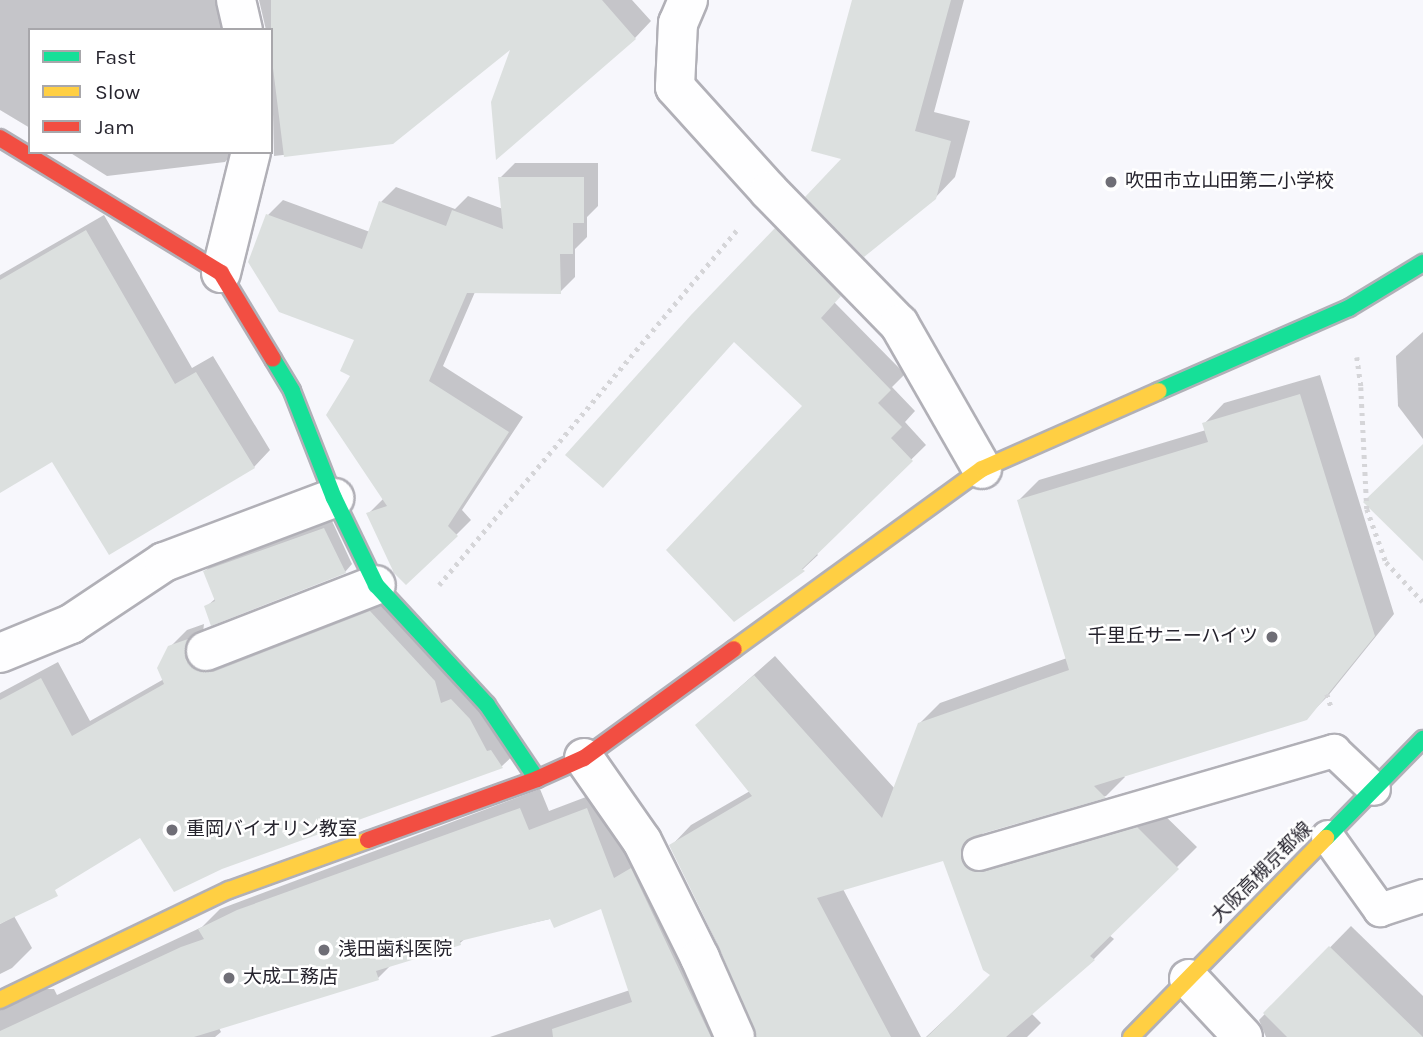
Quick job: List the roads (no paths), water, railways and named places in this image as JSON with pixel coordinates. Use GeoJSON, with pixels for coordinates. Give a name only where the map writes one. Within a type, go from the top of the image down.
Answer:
{"type":"FeatureCollection","features":[{"type":"Feature","properties":{"kind":"street"},"geometry":{"type":"LineString","coordinates":[[236,0],[243,28]]}},
{"type":"Feature","properties":{"kind":"street"},"geometry":{"type":"LineString","coordinates":[[675,8],[675,87],[769,191],[899,324],[982,469]]}},
{"type":"Feature","properties":{"kind":"street"},"geometry":{"type":"LineString","coordinates":[[0,138],[221,274],[292,391],[334,498],[376,585],[487,705],[537,779]]}},
{"type":"Feature","properties":{"kind":"street"},"geometry":{"type":"LineString","coordinates":[[221,274],[251,154]]}},
{"type":"Feature","properties":{"kind":"street"},"geometry":{"type":"LineString","coordinates":[[0,1000],[229,890],[537,779],[584,758],[982,469],[1349,308],[1423,263]]}},
{"type":"Feature","properties":{"kind":"street"},"geometry":{"type":"LineString","coordinates":[[0,653],[71,624],[164,562],[334,498]]}},
{"type":"Feature","properties":{"kind":"street"},"geometry":{"type":"LineString","coordinates":[[206,651],[376,585]]}},
{"type":"Feature","properties":{"kind":"street","name":"大阪高槻京都線"},"geometry":{"type":"LineString","coordinates":[[1131,1037],[1423,739]]}},
{"type":"Feature","properties":{"kind":"street"},"geometry":{"type":"LineString","coordinates":[[584,758],[642,841],[700,958],[735,1037]]}},
{"type":"Feature","properties":{"kind":"street"},"geometry":{"type":"LineString","coordinates":[[1189,979],[1243,1037]]}},
{"type":"Feature","properties":{"kind":"lane"},"geometry":{"type":"LineString","coordinates":[[979,854],[1334,751],[1374,789]]}},
{"type":"Feature","properties":{"kind":"lane"},"geometry":{"type":"LineString","coordinates":[[1328,836],[1380,910],[1423,896]]}},
{"type":"Feature","properties":{"kind":"place","name":"吹田市立山田第二小学校"},"geometry":{"type":"Point","coordinates":[1111,182]}},
{"type":"Feature","properties":{"kind":"place","name":"千里丘サニーハイツ"},"geometry":{"type":"Point","coordinates":[1272,637]}},
{"type":"Feature","properties":{"kind":"place","name":"重岡バイオリン教室"},"geometry":{"type":"Point","coordinates":[172,830]}},
{"type":"Feature","properties":{"kind":"place","name":"浅田歯科医院"},"geometry":{"type":"Point","coordinates":[324,950]}},
{"type":"Feature","properties":{"kind":"place","name":"大成工務店"},"geometry":{"type":"Point","coordinates":[229,978]}}]}
